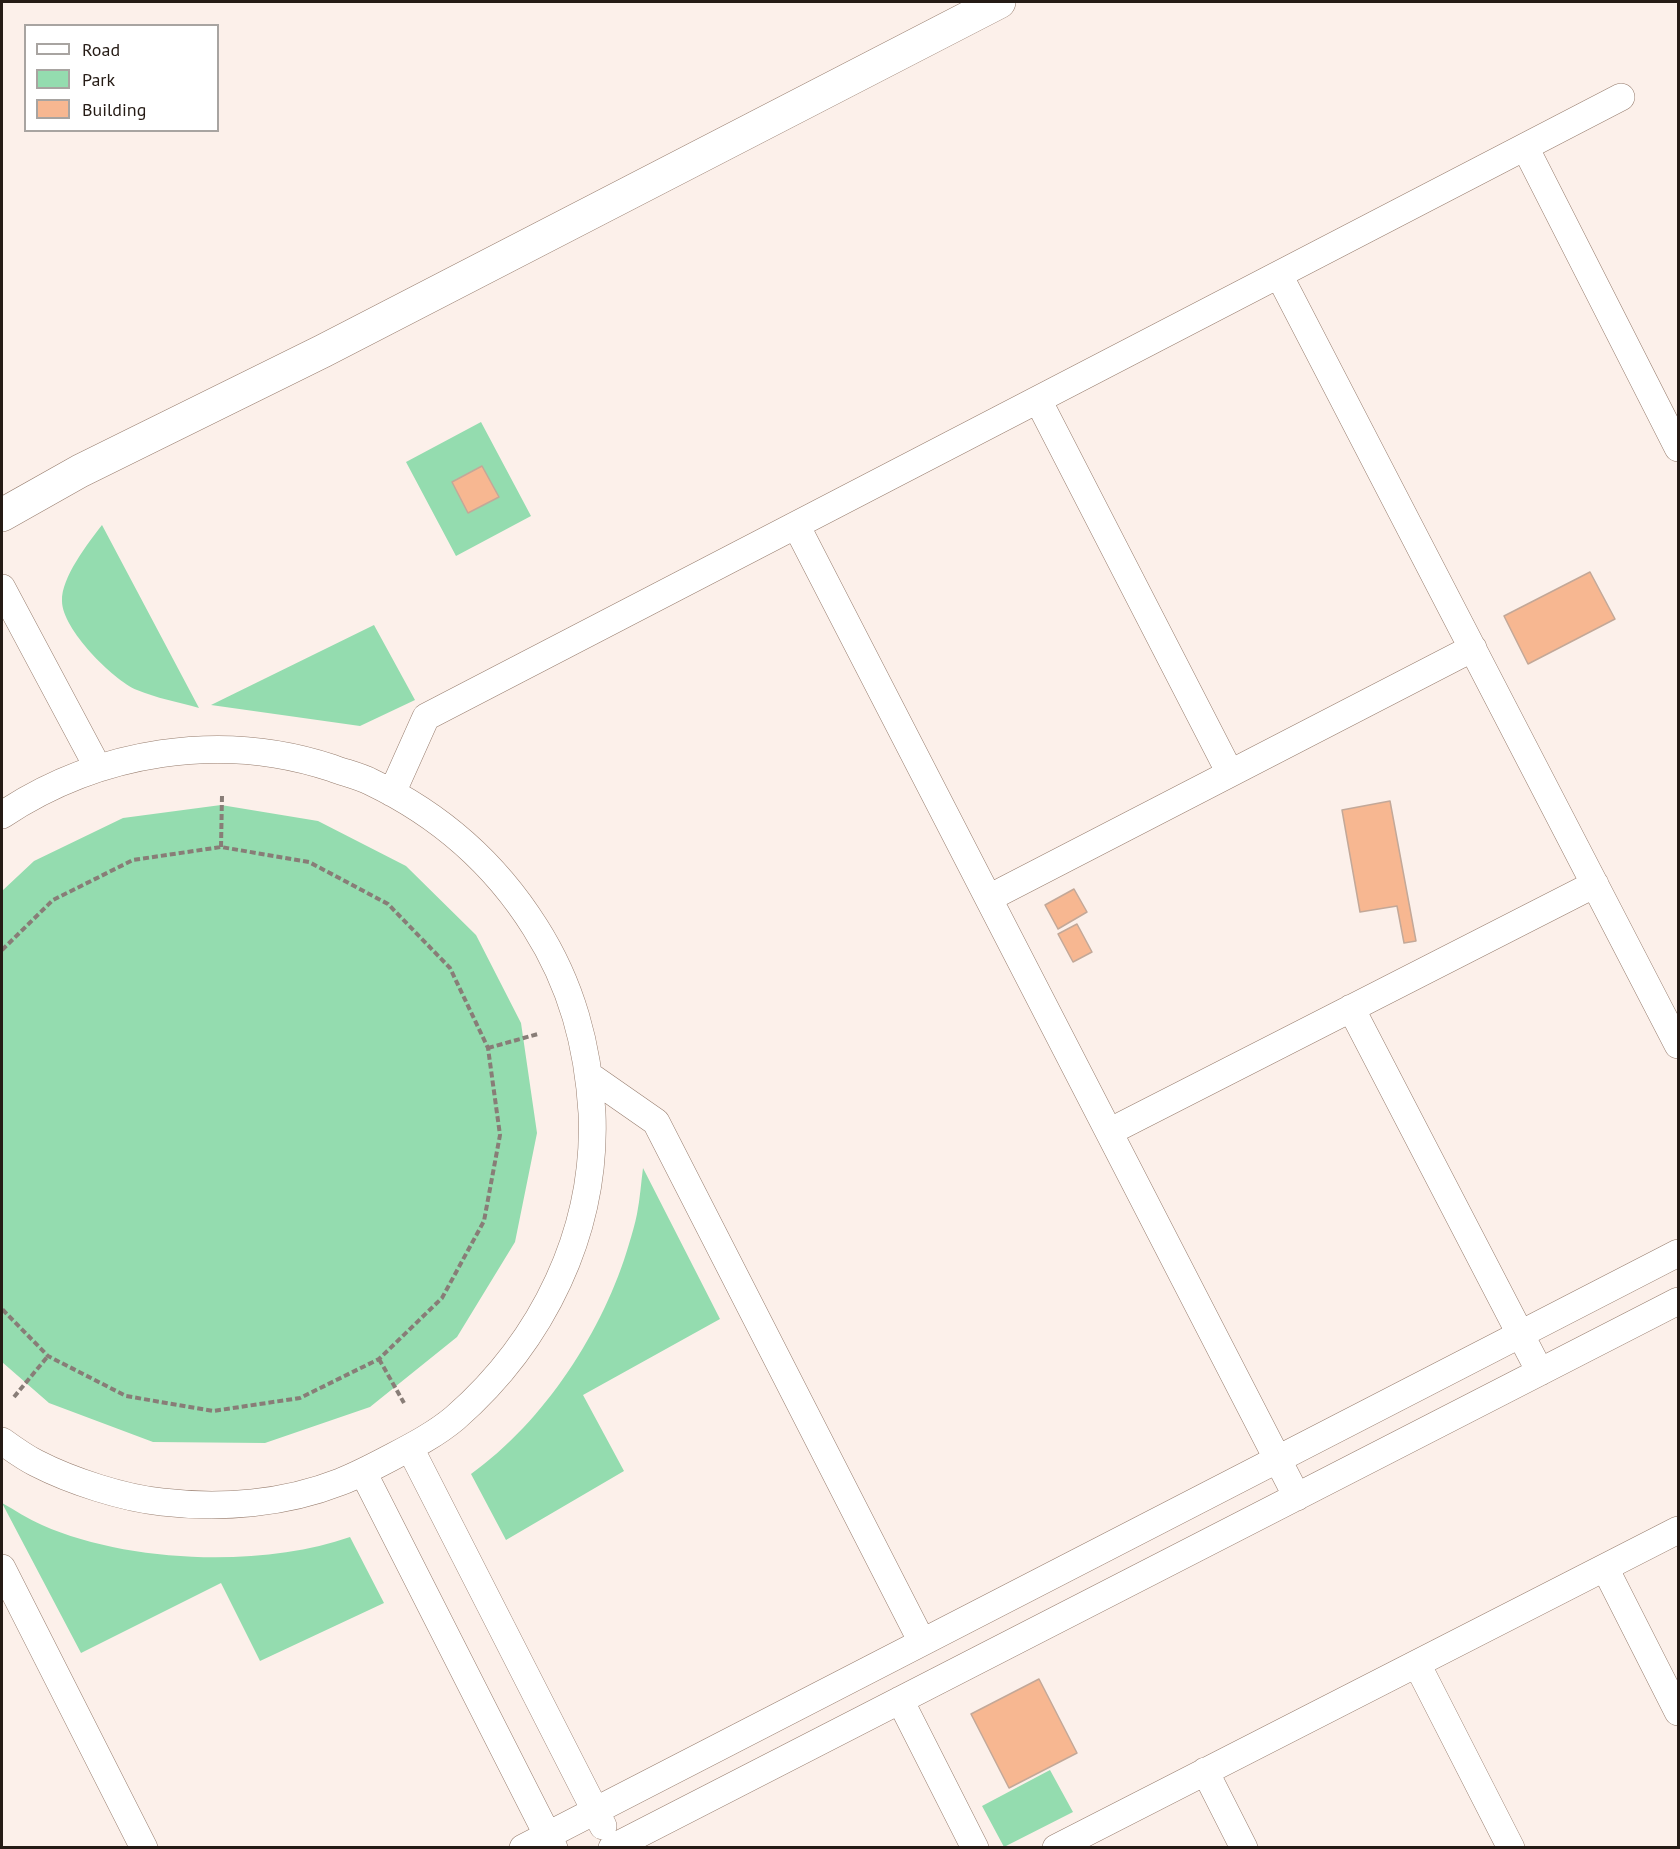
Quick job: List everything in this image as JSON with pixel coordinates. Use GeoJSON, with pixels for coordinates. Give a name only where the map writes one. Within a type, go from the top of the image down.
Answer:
{"type":"FeatureCollection","features":[{"type":"Feature","properties":{"kind":"main road"},"geometry":{"type":"LineString","coordinates":[[2,515],[80,471],[323,351],[999,2]]}},
{"type":"Feature","properties":{"kind":"street"},"geometry":{"type":"LineString","coordinates":[[392,794],[426,717],[1621,97]]}},
{"type":"Feature","properties":{"kind":"street"},"geometry":{"type":"LineString","coordinates":[[1525,147],[1678,448]]}},
{"type":"Feature","properties":{"kind":"street"},"geometry":{"type":"LineString","coordinates":[[1279,275],[1678,1045]]}},
{"type":"Feature","properties":{"kind":"street"},"geometry":{"type":"LineString","coordinates":[[1038,400],[1230,773]]}},
{"type":"Feature","properties":{"kind":"street"},"geometry":{"type":"LineString","coordinates":[[796,525],[1297,1497]]}},
{"type":"Feature","properties":{"kind":"street"},"geometry":{"type":"LineString","coordinates":[[2,588],[98,768]]}},
{"type":"Feature","properties":{"kind":"street"},"geometry":{"type":"LineString","coordinates":[[988,898],[1473,648]]}},
{"type":"Feature","properties":{"kind":"street"},"geometry":{"type":"LineString","coordinates":[[2,815],[25,799],[60,782],[98,768],[178,750],[243,749],[307,760],[368,780],[424,811],[475,851],[518,900],[552,954],[576,1013],[590,1076],[593,1140],[585,1204],[566,1266],[537,1323],[499,1376],[452,1420],[410,1448],[363,1472],[289,1498],[224,1505],[159,1502],[96,1488],[36,1463],[2,1441]]}},
{"type":"Feature","properties":{"kind":"street"},"geometry":{"type":"LineString","coordinates":[[1109,1132],[1595,884]]}},
{"type":"Feature","properties":{"kind":"street"},"geometry":{"type":"LineString","coordinates":[[1352,1008],[1540,1372]]}},
{"type":"Feature","properties":{"kind":"street"},"geometry":{"type":"LineString","coordinates":[[590,1076],[656,1122],[922,1642]]}},
{"type":"Feature","properties":{"kind":"street"},"geometry":{"type":"LineString","coordinates":[[523,1848],[551,1841],[595,1811],[1678,1253]]}},
{"type":"Feature","properties":{"kind":"street"},"geometry":{"type":"LineString","coordinates":[[410,1448],[613,1847],[1678,1301]]}},
{"type":"Feature","properties":{"kind":"street"},"geometry":{"type":"LineString","coordinates":[[363,1472],[551,1841]]}},
{"type":"Feature","properties":{"kind":"street"},"geometry":{"type":"LineString","coordinates":[[1056,1848],[1678,1530]]}},
{"type":"Feature","properties":{"kind":"street"},"geometry":{"type":"LineString","coordinates":[[2,1568],[144,1848]]}},
{"type":"Feature","properties":{"kind":"street"},"geometry":{"type":"LineString","coordinates":[[1605,1568],[1678,1712]]}},
{"type":"Feature","properties":{"kind":"street"},"geometry":{"type":"LineString","coordinates":[[1417,1664],[1511,1848]]}},
{"type":"Feature","properties":{"kind":"street"},"geometry":{"type":"LineString","coordinates":[[900,1700],[975,1848]]}},
{"type":"Feature","properties":{"kind":"street"},"geometry":{"type":"LineString","coordinates":[[1205,1771],[1244,1848]]}},
{"type":"Feature","properties":{"kind":"path"},"geometry":{"type":"LineString","coordinates":[[221,847],[222,796]]}},
{"type":"Feature","properties":{"kind":"path"},"geometry":{"type":"LineString","coordinates":[[2,950],[53,900],[133,860],[221,847],[309,862],[388,904],[450,968],[488,1048],[500,1135],[484,1221],[442,1298],[379,1359],[300,1398],[213,1411],[126,1396],[48,1356],[2,1309]]}},
{"type":"Feature","properties":{"kind":"path"},"geometry":{"type":"LineString","coordinates":[[488,1048],[538,1034]]}},
{"type":"Feature","properties":{"kind":"path"},"geometry":{"type":"LineString","coordinates":[[14,1397],[48,1356]]}},
{"type":"Feature","properties":{"kind":"path"},"geometry":{"type":"LineString","coordinates":[[379,1359],[405,1403]]}},
{"type":"Feature","properties":{"kind":"green space"},"geometry":{"type":"Polygon","coordinates":[[[481,422],[531,516],[456,556],[406,462],[481,422]]]}},
{"type":"Feature","properties":{"kind":"green space"},"geometry":{"type":"Polygon","coordinates":[[[102,525],[199,708],[137,690],[127,684],[90,652],[70,625],[62,601],[66,582],[76,561],[102,525]]]}},
{"type":"Feature","properties":{"kind":"green space"},"geometry":{"type":"Polygon","coordinates":[[[374,625],[415,700],[360,726],[211,705],[374,625]]]}},
{"type":"Feature","properties":{"kind":"green space"},"geometry":{"type":"Polygon","coordinates":[[[221,805],[318,821],[406,866],[476,935],[521,1023],[537,1133],[515,1242],[457,1337],[370,1407],[265,1443],[153,1442],[49,1403],[2,1362],[2,891],[34,861],[123,818],[221,805]]]}},
{"type":"Feature","properties":{"kind":"green space"},"geometry":{"type":"Polygon","coordinates":[[[643,1168],[720,1319],[583,1395],[624,1471],[506,1540],[471,1474],[498,1453],[523,1428],[568,1372],[587,1341],[604,1309],[629,1244],[637,1214],[643,1168]]]}},
{"type":"Feature","properties":{"kind":"green space"},"geometry":{"type":"Polygon","coordinates":[[[2,1503],[37,1523],[76,1538],[154,1554],[236,1557],[276,1554],[315,1547],[350,1537],[384,1603],[260,1661],[221,1583],[81,1653],[2,1503]]]}},
{"type":"Feature","properties":{"kind":"green space"},"geometry":{"type":"Polygon","coordinates":[[[1050,1770],[1073,1812],[1004,1847],[982,1806],[1050,1770]]]}},
{"type":"Feature","properties":{"kind":"building"},"geometry":{"type":"Polygon","coordinates":[[[482,466],[499,497],[468,513],[452,482],[482,466]]]}},
{"type":"Feature","properties":{"kind":"building"},"geometry":{"type":"Polygon","coordinates":[[[1590,572],[1615,619],[1528,664],[1504,616],[1590,572]]]}},
{"type":"Feature","properties":{"kind":"building"},"geometry":{"type":"Polygon","coordinates":[[[1390,801],[1416,941],[1404,943],[1397,906],[1360,912],[1342,810],[1390,801]]]}},
{"type":"Feature","properties":{"kind":"building"},"geometry":{"type":"Polygon","coordinates":[[[1074,889],[1087,912],[1058,929],[1045,905],[1074,889]]]}},
{"type":"Feature","properties":{"kind":"building"},"geometry":{"type":"Polygon","coordinates":[[[1077,924],[1092,952],[1073,962],[1058,934],[1077,924]]]}},
{"type":"Feature","properties":{"kind":"building"},"geometry":{"type":"Polygon","coordinates":[[[1039,1679],[1077,1753],[1009,1788],[971,1714],[1039,1679]]]}}]}
